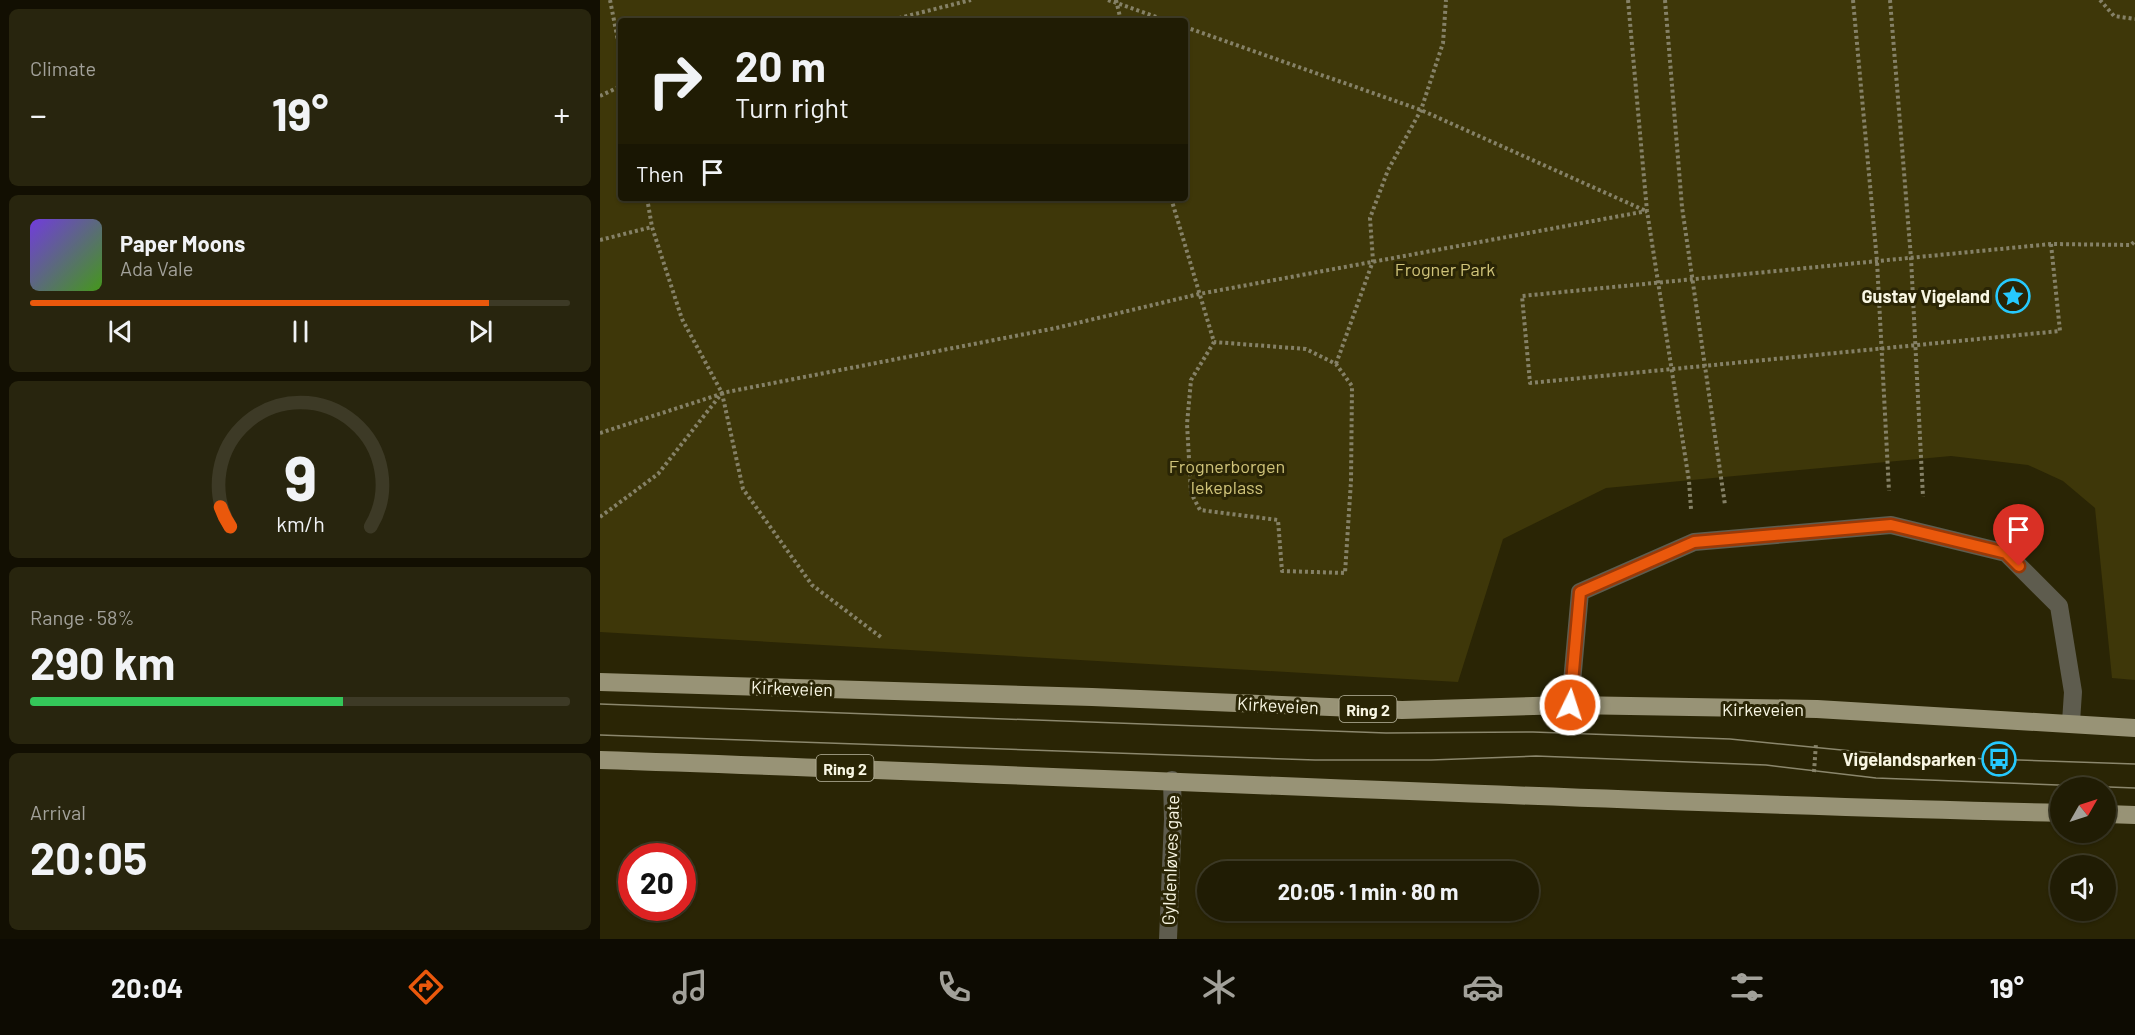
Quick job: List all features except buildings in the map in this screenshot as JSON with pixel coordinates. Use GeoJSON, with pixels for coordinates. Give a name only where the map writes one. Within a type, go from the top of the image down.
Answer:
{"type":"FeatureCollection","features":[{"type":"Feature","properties":{"kind":"main road","name":"Kirkeveien"},"geometry":{"type":"LineString","coordinates":[[600,682],[1092,697],[1402,711],[1570,705],[1817,709],[2071,722],[2135,728]]}},
{"type":"Feature","properties":{"kind":"main road","name":"Ring 2"},"geometry":{"type":"LineString","coordinates":[[600,760],[1172,780],[1813,807],[2050,813]]}},
{"type":"Feature","properties":{"kind":"main road"},"geometry":{"type":"LineString","coordinates":[[2116,814],[2135,815]]}},
{"type":"Feature","properties":{"kind":"street"},"geometry":{"type":"LineString","coordinates":[[1570,705],[1580,592],[1694,542],[1891,525],[2006,553],[2059,606],[2073,692],[2071,722]]}},
{"type":"Feature","properties":{"kind":"street","name":"Gyldenløves gate"},"geometry":{"type":"LineString","coordinates":[[1168,939],[1173,819],[1172,780]]}},
{"type":"Feature","properties":{"kind":"path"},"geometry":{"type":"LineString","coordinates":[[609,0],[618,42]]}},
{"type":"Feature","properties":{"kind":"path"},"geometry":{"type":"LineString","coordinates":[[898,18],[971,0]]}},
{"type":"Feature","properties":{"kind":"path"},"geometry":{"type":"LineString","coordinates":[[1108,0],[1160,18]]}},
{"type":"Feature","properties":{"kind":"path"},"geometry":{"type":"LineString","coordinates":[[1336,364],[1373,261],[1370,218],[1388,171],[1421,110],[1443,43],[1446,0]]}},
{"type":"Feature","properties":{"kind":"path"},"geometry":{"type":"LineString","coordinates":[[1628,0],[1647,211],[1689,481],[1694,542]]}},
{"type":"Feature","properties":{"kind":"path"},"geometry":{"type":"LineString","coordinates":[[1665,0],[1682,207],[1729,539]]}},
{"type":"Feature","properties":{"kind":"path"},"geometry":{"type":"LineString","coordinates":[[1853,0],[1877,261],[1891,525]]}},
{"type":"Feature","properties":{"kind":"path"},"geometry":{"type":"LineString","coordinates":[[1890,0],[1911,258],[1919,461],[1926,533]]}},
{"type":"Feature","properties":{"kind":"path"},"geometry":{"type":"LineString","coordinates":[[2100,0],[2114,16],[2135,19]]}},
{"type":"Feature","properties":{"kind":"path"},"geometry":{"type":"LineString","coordinates":[[1117,2],[1120,18]]}},
{"type":"Feature","properties":{"kind":"path"},"geometry":{"type":"LineString","coordinates":[[1188,28],[1421,110],[1647,211]]}},
{"type":"Feature","properties":{"kind":"path"},"geometry":{"type":"LineString","coordinates":[[600,96],[618,87]]}},
{"type":"Feature","properties":{"kind":"path"},"geometry":{"type":"LineString","coordinates":[[648,201],[652,227],[682,319],[722,393],[742,489],[812,585],[882,638]]}},
{"type":"Feature","properties":{"kind":"path"},"geometry":{"type":"LineString","coordinates":[[1172,201],[1214,342],[1191,380],[1186,424],[1191,494],[1200,510],[1278,520],[1282,571],[1345,573],[1351,481],[1352,386],[1336,364],[1306,349],[1214,342]]}},
{"type":"Feature","properties":{"kind":"path"},"geometry":{"type":"LineString","coordinates":[[600,433],[722,393],[1056,328],[1199,294],[1647,211]]}},
{"type":"Feature","properties":{"kind":"path"},"geometry":{"type":"LineString","coordinates":[[600,240],[652,227]]}},
{"type":"Feature","properties":{"kind":"path"},"geometry":{"type":"LineString","coordinates":[[2051,244],[2060,331],[1530,383],[1522,296],[2051,244],[2131,245],[2135,241]]}},
{"type":"Feature","properties":{"kind":"path"},"geometry":{"type":"LineString","coordinates":[[600,517],[658,474],[722,393]]}},
{"type":"Feature","properties":{"kind":"path"},"geometry":{"type":"LineString","coordinates":[[1813,779],[1816,739]]}},
{"type":"Feature","properties":{"kind":"green space","name":"Frogner Park"},"geometry":{"type":"Polygon","coordinates":[[[600,0],[2135,0],[2135,680],[2112,678],[2095,508],[2063,481],[2028,465],[1951,456],[1606,488],[1503,539],[1458,682],[600,632],[600,0]]]}},
{"type":"Feature","properties":{"kind":"tram line"},"geometry":{"type":"LineString","coordinates":[[600,704],[1386,733],[1533,732],[1730,739],[1903,756],[2135,764]]}},
{"type":"Feature","properties":{"kind":"tram line"},"geometry":{"type":"LineString","coordinates":[[600,735],[1315,760],[1431,760],[1536,756],[1766,765],[1876,778],[2135,788]]}},
{"type":"Feature","properties":{"kind":"place","name":"Gustav Vigeland"},"geometry":{"type":"Point","coordinates":[2013,296]}},
{"type":"Feature","properties":{"kind":"place","name":"Vigelandsparken"},"geometry":{"type":"Point","coordinates":[1999,759]}},
{"type":"Feature","properties":{"kind":"route"},"geometry":{"type":"LineString","coordinates":[[1570,705],[1580,592],[1694,542],[1891,525],[2006,553],[2019,566]]}},
{"type":"Feature","properties":{"kind":"park label","name":"Frognerborgen lekeplass"},"geometry":{"type":"Point","coordinates":[1227,476]}}]}
